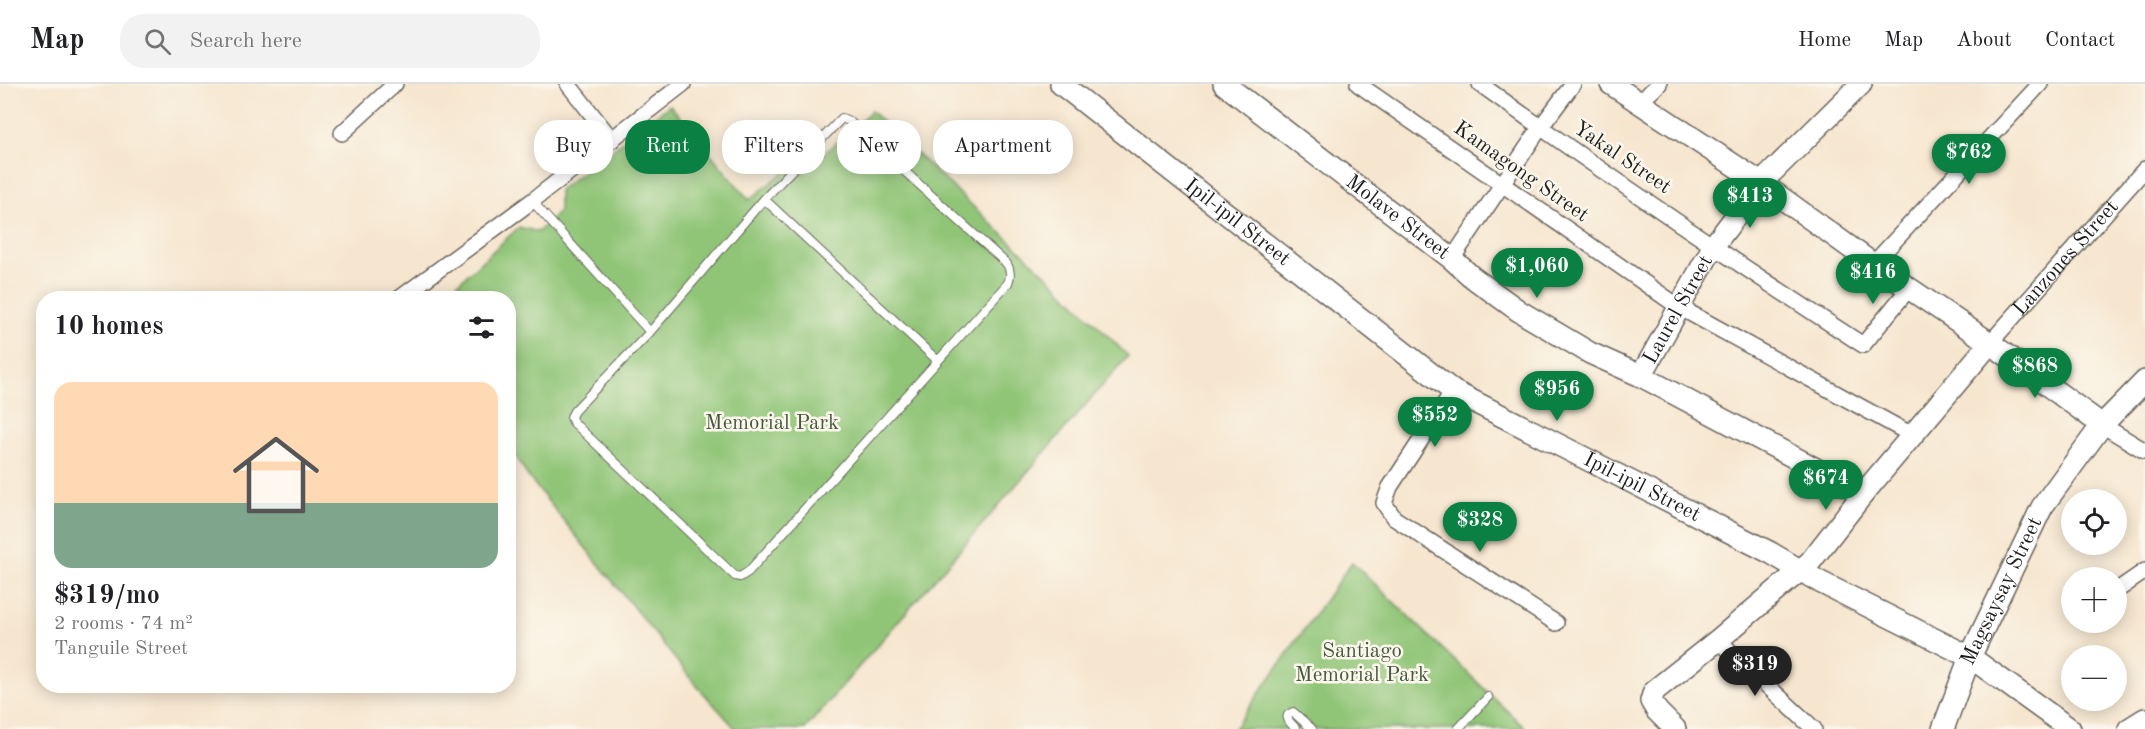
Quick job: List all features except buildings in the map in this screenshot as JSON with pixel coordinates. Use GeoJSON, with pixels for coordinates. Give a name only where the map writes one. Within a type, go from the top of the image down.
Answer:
{"type":"FeatureCollection","features":[{"type":"Feature","properties":{"kind":"street"},"geometry":{"type":"LineString","coordinates":[[342,133],[395,84]]}},
{"type":"Feature","properties":{"kind":"street"},"geometry":{"type":"LineString","coordinates":[[568,84],[596,120]]}},
{"type":"Feature","properties":{"kind":"street"},"geometry":{"type":"LineString","coordinates":[[613,139],[683,84]]}},
{"type":"Feature","properties":{"kind":"street","name":"Ipil-ipil Street"},"geometry":{"type":"LineString","coordinates":[[1061,84],[1453,391],[1802,570],[1820,582],[1970,657],[2070,729]]}},
{"type":"Feature","properties":{"kind":"street","name":"Molave Street"},"geometry":{"type":"LineString","coordinates":[[1224,84],[1519,311],[1590,353],[1641,376],[1863,494]]}},
{"type":"Feature","properties":{"kind":"street","name":"Kamagong Street"},"geometry":{"type":"LineString","coordinates":[[1358,84],[1678,307],[1912,435]]}},
{"type":"Feature","properties":{"kind":"street","name":"Yakal Street"},"geometry":{"type":"LineString","coordinates":[[1480,84],[1540,128],[1863,345],[1910,287]]}},
{"type":"Feature","properties":{"kind":"street"},"geometry":{"type":"LineString","coordinates":[[1452,259],[1540,128],[1574,84]]}},
{"type":"Feature","properties":{"kind":"street"},"geometry":{"type":"LineString","coordinates":[[1611,84],[1638,104],[1761,183],[1873,264],[1990,343],[2102,425],[2145,451]]}},
{"type":"Feature","properties":{"kind":"street"},"geometry":{"type":"LineString","coordinates":[[1638,104],[1659,84]]}},
{"type":"Feature","properties":{"kind":"street","name":"Laurel Street"},"geometry":{"type":"LineString","coordinates":[[1641,376],[1714,245],[1761,183],[1861,84]]}},
{"type":"Feature","properties":{"kind":"street"},"geometry":{"type":"LineString","coordinates":[[1873,264],[2040,84]]}},
{"type":"Feature","properties":{"kind":"street","name":"Lanzones Street"},"geometry":{"type":"LineString","coordinates":[[1675,729],[1657,711],[1651,701],[1654,692],[1810,562],[1863,494],[1990,343],[2145,170]]}},
{"type":"Feature","properties":{"kind":"street"},"geometry":{"type":"LineString","coordinates":[[410,291],[567,174]]}},
{"type":"Feature","properties":{"kind":"street","name":"Magsaysay Street"},"geometry":{"type":"LineString","coordinates":[[1943,729],[1970,657],[2042,507],[2102,425],[2145,381]]}},
{"type":"Feature","properties":{"kind":"street"},"geometry":{"type":"LineString","coordinates":[[1453,391],[1390,487],[1384,503],[1394,518],[1556,623]]}},
{"type":"Feature","properties":{"kind":"street"},"geometry":{"type":"LineString","coordinates":[[2127,583],[2145,571]]}},
{"type":"Feature","properties":{"kind":"street"},"geometry":{"type":"LineString","coordinates":[[1718,640],[1814,729]]}},
{"type":"Feature","properties":{"kind":"street"},"geometry":{"type":"LineString","coordinates":[[2129,729],[2145,719]]}},
{"type":"Feature","properties":{"kind":"lane"},"geometry":{"type":"LineString","coordinates":[[845,118],[1007,264],[1010,270],[1008,283],[748,572],[740,577],[735,576],[573,422],[571,417],[574,411],[650,332],[764,199],[837,122],[845,118]]}},
{"type":"Feature","properties":{"kind":"lane"},"geometry":{"type":"LineString","coordinates":[[764,199],[938,360]]}},
{"type":"Feature","properties":{"kind":"lane"},"geometry":{"type":"LineString","coordinates":[[532,201],[650,332]]}},
{"type":"Feature","properties":{"kind":"lane"},"geometry":{"type":"LineString","coordinates":[[1462,728],[1488,697]]}},
{"type":"Feature","properties":{"kind":"lane"},"geometry":{"type":"LineString","coordinates":[[1296,729],[1287,719],[1288,715],[1293,712],[1312,729]]}},
{"type":"Feature","properties":{"kind":"green space","name":"Memorial Park"},"geometry":{"type":"Polygon","coordinates":[[[670,105],[682,120],[650,120],[670,105]]]}},
{"type":"Feature","properties":{"kind":"green space","name":"Memorial Park"},"geometry":{"type":"Polygon","coordinates":[[[871,111],[881,120],[861,120],[871,111]]]}},
{"type":"Feature","properties":{"kind":"green space","name":"Memorial Park"},"geometry":{"type":"Polygon","coordinates":[[[625,139],[625,174],[710,174],[710,153],[722,168],[722,174],[727,174],[749,200],[782,174],[825,174],[825,153],[837,142],[837,174],[921,174],[921,158],[933,169],[933,174],[938,174],[1056,284],[1128,356],[805,729],[736,729],[696,685],[527,475],[516,456],[516,291],[450,291],[519,227],[538,232],[559,211],[559,190],[580,174],[613,174],[613,149],[625,139]]]}},
{"type":"Feature","properties":{"kind":"green space","name":"Santiago Memorial Park"},"geometry":{"type":"Polygon","coordinates":[[[1352,562],[1526,729],[1234,729],[1352,562]]]}}]}
